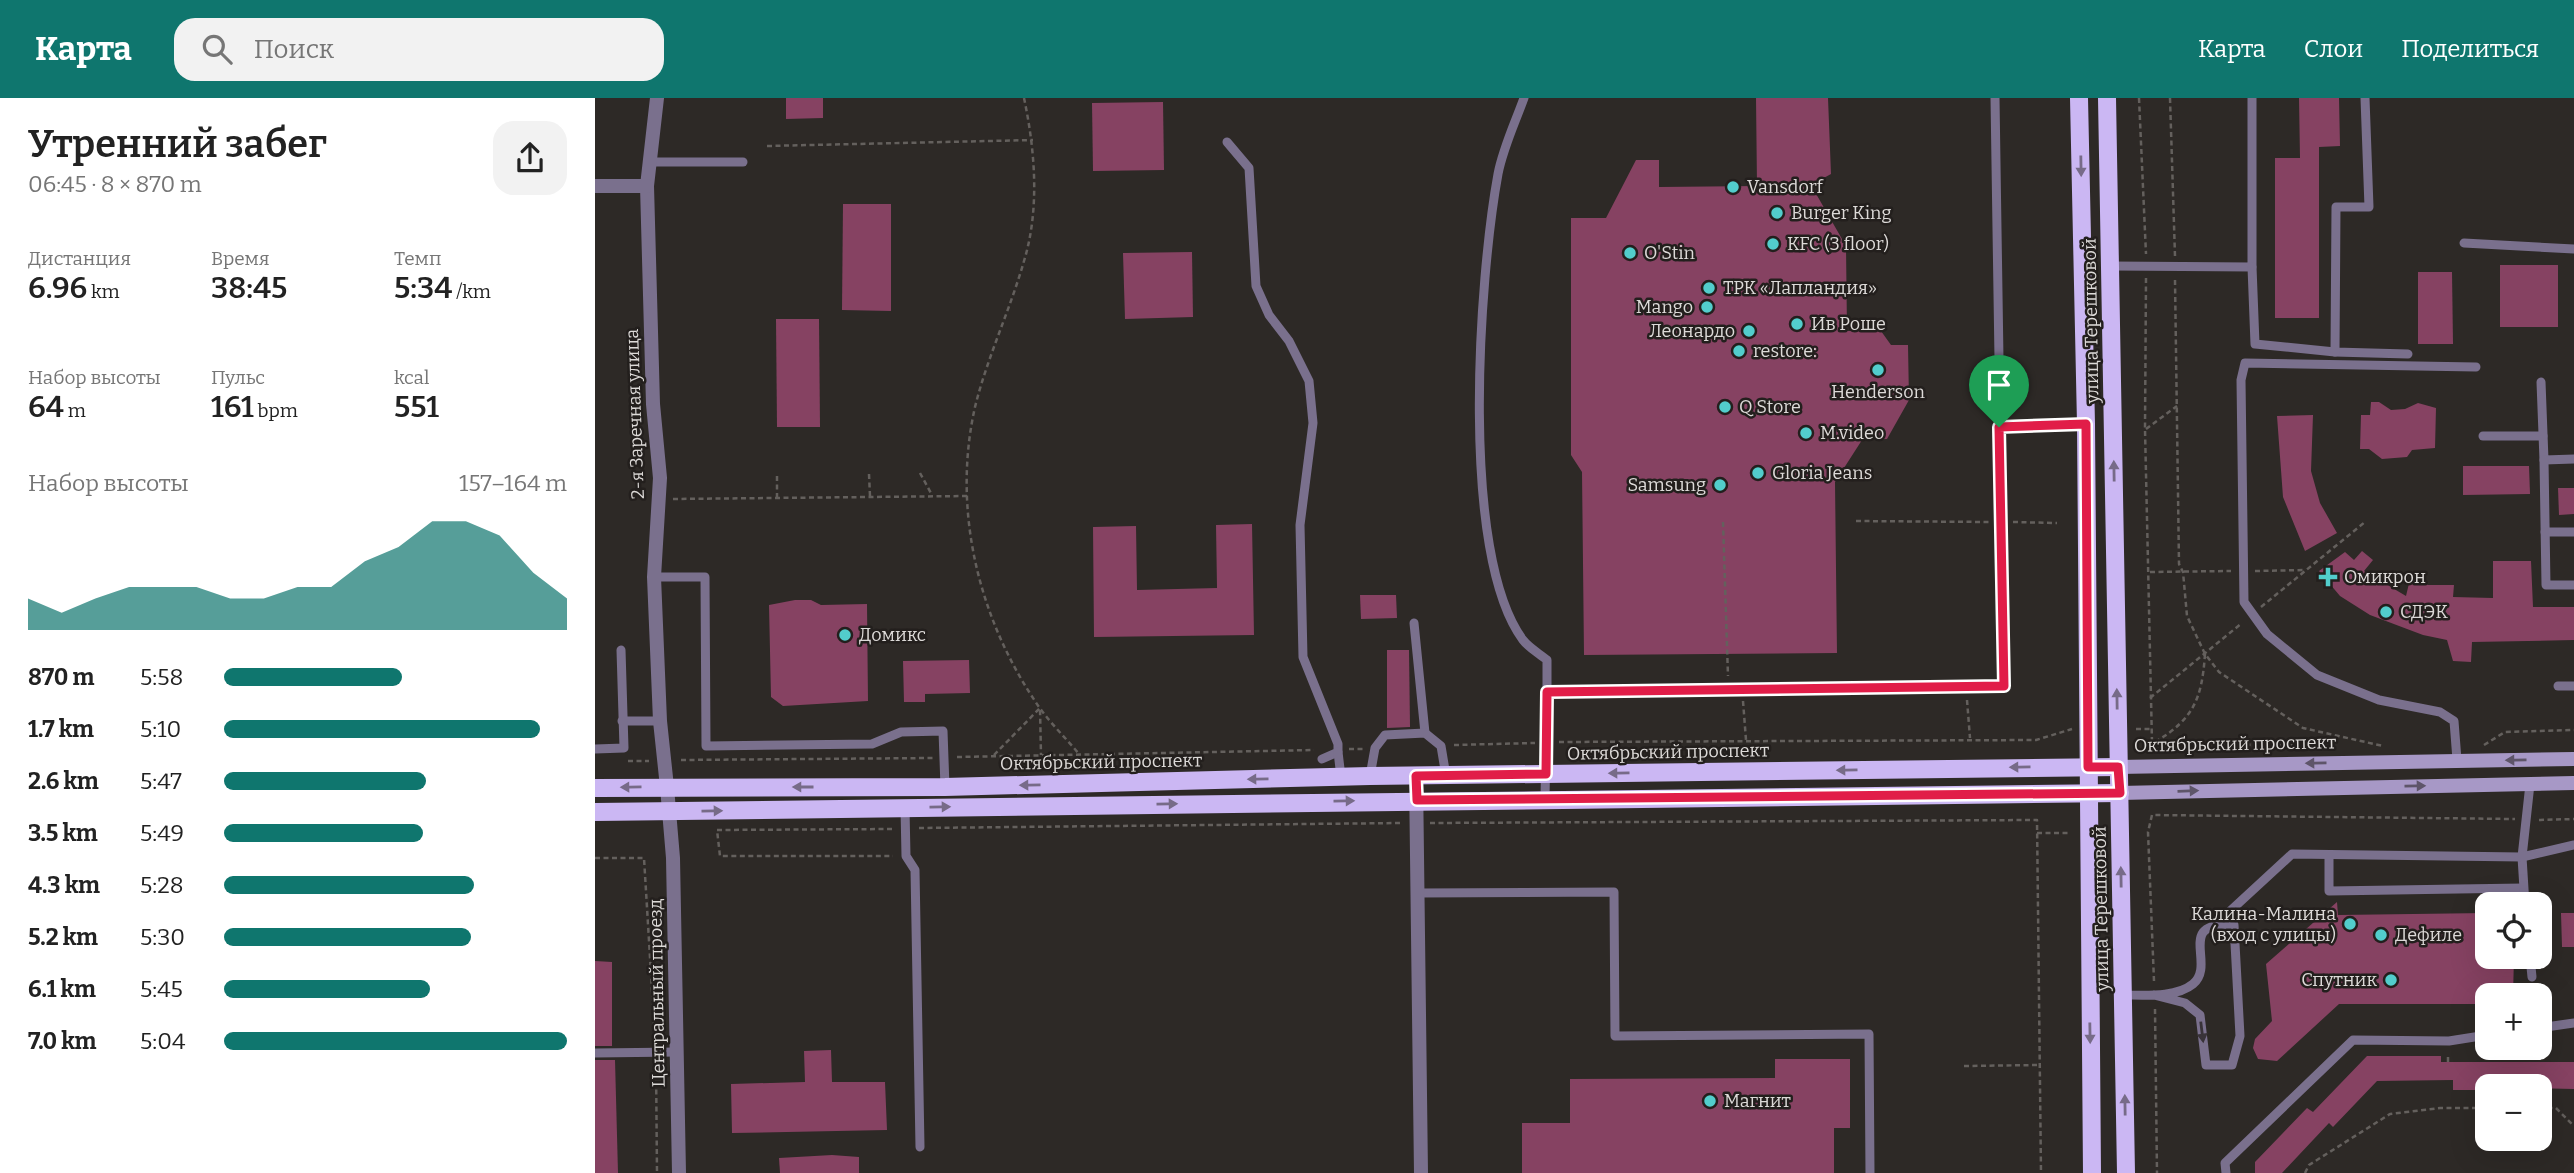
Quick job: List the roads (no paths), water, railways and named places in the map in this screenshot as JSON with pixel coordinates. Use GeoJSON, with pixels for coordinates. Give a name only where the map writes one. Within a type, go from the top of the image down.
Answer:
{"type":"FeatureCollection","features":[{"type":"Feature","properties":{"kind":"main road","name":"улица Терешковой"},"geometry":{"type":"LineString","coordinates":[[2079,98],[2086,424],[2092,1173]]}},
{"type":"Feature","properties":{"kind":"main road","name":"улица Терешковой"},"geometry":{"type":"LineString","coordinates":[[2107,98],[2126,1173]]}},
{"type":"Feature","properties":{"kind":"main road","name":"Октябрьский проспект"},"geometry":{"type":"LineString","coordinates":[[595,788],[945,787],[1370,776],[2118,767],[2457,753],[2574,759]]}},
{"type":"Feature","properties":{"kind":"main road"},"geometry":{"type":"LineString","coordinates":[[595,812],[1545,798],[2120,793],[2574,783]]}},
{"type":"Feature","properties":{"kind":"street","name":"2-я Заречная улица"},"geometry":{"type":"LineString","coordinates":[[657,98],[647,186],[659,499],[655,577],[660,721],[669,812]]}},
{"type":"Feature","properties":{"kind":"street"},"geometry":{"type":"LineString","coordinates":[[595,186],[647,186]]}},
{"type":"Feature","properties":{"kind":"street"},"geometry":{"type":"LineString","coordinates":[[1416,776],[1421,1173]]}},
{"type":"Feature","properties":{"kind":"street","name":"Центральный проезд"},"geometry":{"type":"LineString","coordinates":[[669,812],[678,1052],[679,1173]]}},
{"type":"Feature","properties":{"kind":"lane"},"geometry":{"type":"LineString","coordinates":[[1524,98],[1499,171],[1481,295],[1481,474],[1493,568],[1511,618],[1524,641],[1547,660],[1545,798]]}},
{"type":"Feature","properties":{"kind":"lane"},"geometry":{"type":"LineString","coordinates":[[1547,692],[2004,686],[1995,98]]}},
{"type":"Feature","properties":{"kind":"lane"},"geometry":{"type":"LineString","coordinates":[[2252,98],[2255,344],[2335,352],[2408,354]]}},
{"type":"Feature","properties":{"kind":"lane"},"geometry":{"type":"LineString","coordinates":[[2335,352],[2336,208],[2369,207],[2365,98]]}},
{"type":"Feature","properties":{"kind":"lane"},"geometry":{"type":"LineString","coordinates":[[1227,142],[1249,168],[1256,286],[1269,315],[1289,341],[1309,381],[1314,423],[1300,525],[1303,657],[1338,744],[1341,777]]}},
{"type":"Feature","properties":{"kind":"lane"},"geometry":{"type":"LineString","coordinates":[[650,162],[743,162]]}},
{"type":"Feature","properties":{"kind":"lane"},"geometry":{"type":"LineString","coordinates":[[2464,243],[2574,249]]}},
{"type":"Feature","properties":{"kind":"lane"},"geometry":{"type":"LineString","coordinates":[[2112,266],[2175,269],[2252,267]]}},
{"type":"Feature","properties":{"kind":"lane"},"geometry":{"type":"LineString","coordinates":[[2457,753],[2454,721],[2440,712],[2379,700],[2317,675],[2267,634],[2244,602],[2241,380],[2245,363],[2476,367]]}},
{"type":"Feature","properties":{"kind":"lane"},"geometry":{"type":"LineString","coordinates":[[2542,382],[2546,585],[2574,585]]}},
{"type":"Feature","properties":{"kind":"lane"},"geometry":{"type":"LineString","coordinates":[[1999,427],[2086,424]]}},
{"type":"Feature","properties":{"kind":"lane"},"geometry":{"type":"LineString","coordinates":[[2483,436],[2543,436]]}},
{"type":"Feature","properties":{"kind":"lane"},"geometry":{"type":"LineString","coordinates":[[2544,460],[2574,459]]}},
{"type":"Feature","properties":{"kind":"lane"},"geometry":{"type":"LineString","coordinates":[[2545,532],[2574,531]]}},
{"type":"Feature","properties":{"kind":"lane"},"geometry":{"type":"LineString","coordinates":[[655,577],[705,577],[706,746],[872,744],[901,732],[943,731],[945,787]]}},
{"type":"Feature","properties":{"kind":"lane"},"geometry":{"type":"LineString","coordinates":[[1414,623],[1425,733]]}},
{"type":"Feature","properties":{"kind":"lane"},"geometry":{"type":"LineString","coordinates":[[595,749],[624,748],[621,650]]}},
{"type":"Feature","properties":{"kind":"lane"},"geometry":{"type":"LineString","coordinates":[[2559,686],[2574,686]]}},
{"type":"Feature","properties":{"kind":"lane"},"geometry":{"type":"LineString","coordinates":[[622,721],[660,721]]}},
{"type":"Feature","properties":{"kind":"lane"},"geometry":{"type":"LineString","coordinates":[[1370,776],[1375,748],[1385,735],[1425,733],[1441,746],[1446,776]]}},
{"type":"Feature","properties":{"kind":"lane"},"geometry":{"type":"LineString","coordinates":[[1322,755],[1338,752]]}},
{"type":"Feature","properties":{"kind":"lane"},"geometry":{"type":"LineString","coordinates":[[2523,892],[2522,857],[2530,784]]}},
{"type":"Feature","properties":{"kind":"lane"},"geometry":{"type":"LineString","coordinates":[[905,808],[906,856],[915,870],[920,1147]]}},
{"type":"Feature","properties":{"kind":"lane"},"geometry":{"type":"LineString","coordinates":[[2123,995],[2154,995],[2184,990],[2196,982],[2200,970],[2199,940],[2204,930],[2216,924],[2292,854],[2522,857],[2574,845]]}},
{"type":"Feature","properties":{"kind":"lane"},"geometry":{"type":"LineString","coordinates":[[2329,855],[2329,891],[2523,888]]}},
{"type":"Feature","properties":{"kind":"lane"},"geometry":{"type":"LineString","coordinates":[[1419,893],[1614,892],[1615,1037],[1869,1034],[1870,1173]]}},
{"type":"Feature","properties":{"kind":"lane"},"geometry":{"type":"LineString","coordinates":[[2154,995],[2185,1003],[2200,1015],[2207,1065],[2232,1065],[2240,1036],[2234,925],[2216,924]]}},
{"type":"Feature","properties":{"kind":"lane"},"geometry":{"type":"LineString","coordinates":[[2531,969],[2532,977]]}},
{"type":"Feature","properties":{"kind":"lane"},"geometry":{"type":"LineString","coordinates":[[2552,1026],[2574,1023]]}},
{"type":"Feature","properties":{"kind":"lane"},"geometry":{"type":"LineString","coordinates":[[2225,1173],[2225,1163],[2353,1040],[2449,1041],[2475,1037]]}},
{"type":"Feature","properties":{"kind":"lane"},"geometry":{"type":"LineString","coordinates":[[595,1053],[678,1052]]}},
{"type":"Feature","properties":{"kind":"place","name":"Vansdorf"},"geometry":{"type":"Point","coordinates":[1733,187]}},
{"type":"Feature","properties":{"kind":"place","name":"Burger King"},"geometry":{"type":"Point","coordinates":[1777,213]}},
{"type":"Feature","properties":{"kind":"place","name":"KFC (3 floor)"},"geometry":{"type":"Point","coordinates":[1773,244]}},
{"type":"Feature","properties":{"kind":"place","name":"O'Stin"},"geometry":{"type":"Point","coordinates":[1630,253]}},
{"type":"Feature","properties":{"kind":"place","name":"ТРК «Лапландия»"},"geometry":{"type":"Point","coordinates":[1709,288]}},
{"type":"Feature","properties":{"kind":"place","name":"Mango"},"geometry":{"type":"Point","coordinates":[1707,307]}},
{"type":"Feature","properties":{"kind":"place","name":"Ив Роше"},"geometry":{"type":"Point","coordinates":[1797,324]}},
{"type":"Feature","properties":{"kind":"place","name":"Леонардо"},"geometry":{"type":"Point","coordinates":[1749,331]}},
{"type":"Feature","properties":{"kind":"place","name":"restore:"},"geometry":{"type":"Point","coordinates":[1739,351]}},
{"type":"Feature","properties":{"kind":"place","name":"Henderson"},"geometry":{"type":"Point","coordinates":[1878,370]}},
{"type":"Feature","properties":{"kind":"place","name":"Q Store"},"geometry":{"type":"Point","coordinates":[1725,407]}},
{"type":"Feature","properties":{"kind":"place","name":"M.video"},"geometry":{"type":"Point","coordinates":[1806,433]}},
{"type":"Feature","properties":{"kind":"place","name":"Gloria Jeans"},"geometry":{"type":"Point","coordinates":[1758,473]}},
{"type":"Feature","properties":{"kind":"place","name":"Samsung"},"geometry":{"type":"Point","coordinates":[1720,485]}},
{"type":"Feature","properties":{"kind":"place","name":"Омикрон"},"geometry":{"type":"Point","coordinates":[2328,577]}},
{"type":"Feature","properties":{"kind":"place","name":"СДЭК"},"geometry":{"type":"Point","coordinates":[2386,612]}},
{"type":"Feature","properties":{"kind":"place","name":"Домикс"},"geometry":{"type":"Point","coordinates":[845,635]}},
{"type":"Feature","properties":{"kind":"place","name":"Калина-Малина (вход с улицы)"},"geometry":{"type":"Point","coordinates":[2350,924]}},
{"type":"Feature","properties":{"kind":"place","name":"Дефиле"},"geometry":{"type":"Point","coordinates":[2381,935]}},
{"type":"Feature","properties":{"kind":"place","name":"Спутник"},"geometry":{"type":"Point","coordinates":[2391,980]}},
{"type":"Feature","properties":{"kind":"place","name":"Магнит"},"geometry":{"type":"Point","coordinates":[1710,1101]}}]}
